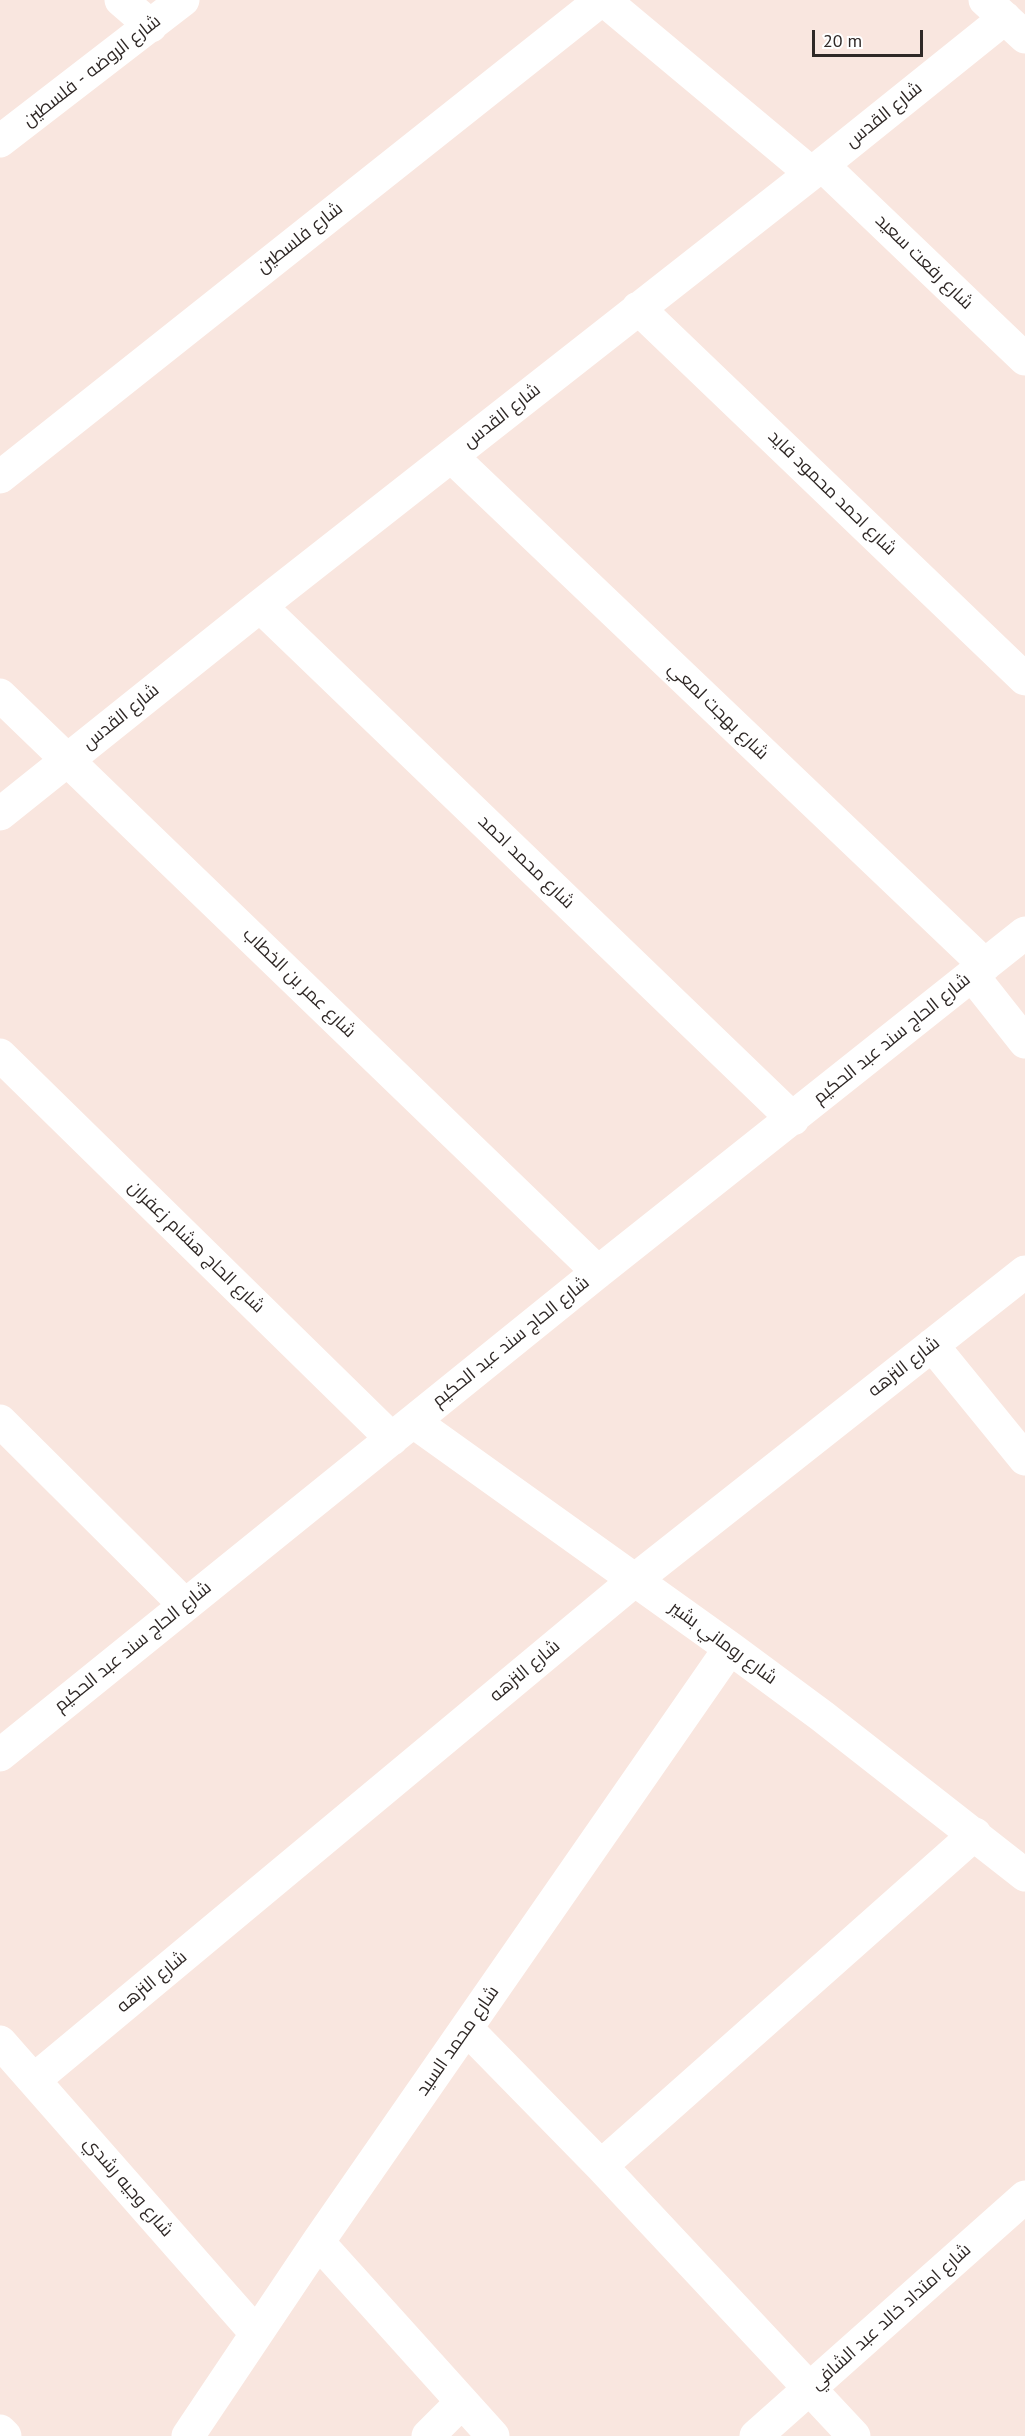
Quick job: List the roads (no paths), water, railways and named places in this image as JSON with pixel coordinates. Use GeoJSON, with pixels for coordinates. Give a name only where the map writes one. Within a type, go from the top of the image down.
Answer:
{"type":"FeatureCollection","features":[{"type":"Feature","properties":{"kind":"street"},"geometry":{"type":"LineString","coordinates":[[121,0],[151,26]]}},
{"type":"Feature","properties":{"kind":"street","name":"شارع الروضه - فلسطين"},"geometry":{"type":"LineString","coordinates":[[0,141],[183,0]]}},
{"type":"Feature","properties":{"kind":"street","name":"شارع رفعت سعيد"},"geometry":{"type":"LineString","coordinates":[[602,0],[817,169],[1025,359]]}},
{"type":"Feature","properties":{"kind":"street","name":"شارع فلسطين"},"geometry":{"type":"LineString","coordinates":[[0,477],[602,0]]}},
{"type":"Feature","properties":{"kind":"street","name":"شارع القدس"},"geometry":{"type":"LineString","coordinates":[[0,814],[1005,18]]}},
{"type":"Feature","properties":{"kind":"street","name":"شارع احمد محمود فايد"},"geometry":{"type":"LineString","coordinates":[[638,308],[1025,679]]}},
{"type":"Feature","properties":{"kind":"street","name":"شارع بهجت لمعي"},"geometry":{"type":"LineString","coordinates":[[450,456],[978,970],[1025,1042]]}},
{"type":"Feature","properties":{"kind":"street","name":"شارع محمد احمد"},"geometry":{"type":"LineString","coordinates":[[260,606],[793,1119]]}},
{"type":"Feature","properties":{"kind":"street","name":"شارع عمر بن الخطاب"},"geometry":{"type":"LineString","coordinates":[[0,695],[598,1272]]}},
{"type":"Feature","properties":{"kind":"street","name":"شارع الحاج سند عبد الحكيم"},"geometry":{"type":"LineString","coordinates":[[0,1755],[598,1272],[1025,933]]}},
{"type":"Feature","properties":{"kind":"street","name":"شارع الحاج هشام زعفران"},"geometry":{"type":"LineString","coordinates":[[0,1055],[403,1430]]}},
{"type":"Feature","properties":{"kind":"street","name":"شارع النزهه"},"geometry":{"type":"LineString","coordinates":[[34,2080],[636,1579],[1025,1272]]}},
{"type":"Feature","properties":{"kind":"street"},"geometry":{"type":"LineString","coordinates":[[932,1345],[1025,1459]]}},
{"type":"Feature","properties":{"kind":"street"},"geometry":{"type":"LineString","coordinates":[[0,1420],[185,1605]]}},
{"type":"Feature","properties":{"kind":"street","name":"شارع روماني بشير"},"geometry":{"type":"LineString","coordinates":[[403,1430],[636,1579],[975,1834],[1025,1875]]}},
{"type":"Feature","properties":{"kind":"street","name":"شارع محمد السيد"},"geometry":{"type":"LineString","coordinates":[[188,2436],[318,2242],[730,1648]]}},
{"type":"Feature","properties":{"kind":"street"},"geometry":{"type":"LineString","coordinates":[[601,2166],[975,1834]]}},
{"type":"Feature","properties":{"kind":"street"},"geometry":{"type":"LineString","coordinates":[[467,2029],[601,2166],[854,2436]]}},
{"type":"Feature","properties":{"kind":"street","name":"شارع وجيه رشدي"},"geometry":{"type":"LineString","coordinates":[[0,2042],[256,2333]]}},
{"type":"Feature","properties":{"kind":"street","name":"شارع امتداد خالد عبد الشافي"},"geometry":{"type":"LineString","coordinates":[[756,2436],[1025,2197]]}},
{"type":"Feature","properties":{"kind":"street"},"geometry":{"type":"LineString","coordinates":[[318,2242],[493,2436]]}},
{"type":"Feature","properties":{"kind":"street"},"geometry":{"type":"LineString","coordinates":[[428,2436],[462,2402]]}},
{"type":"Feature","properties":{"kind":"street"},"geometry":{"type":"LineString","coordinates":[[0,2431],[5,2436]]}}]}
